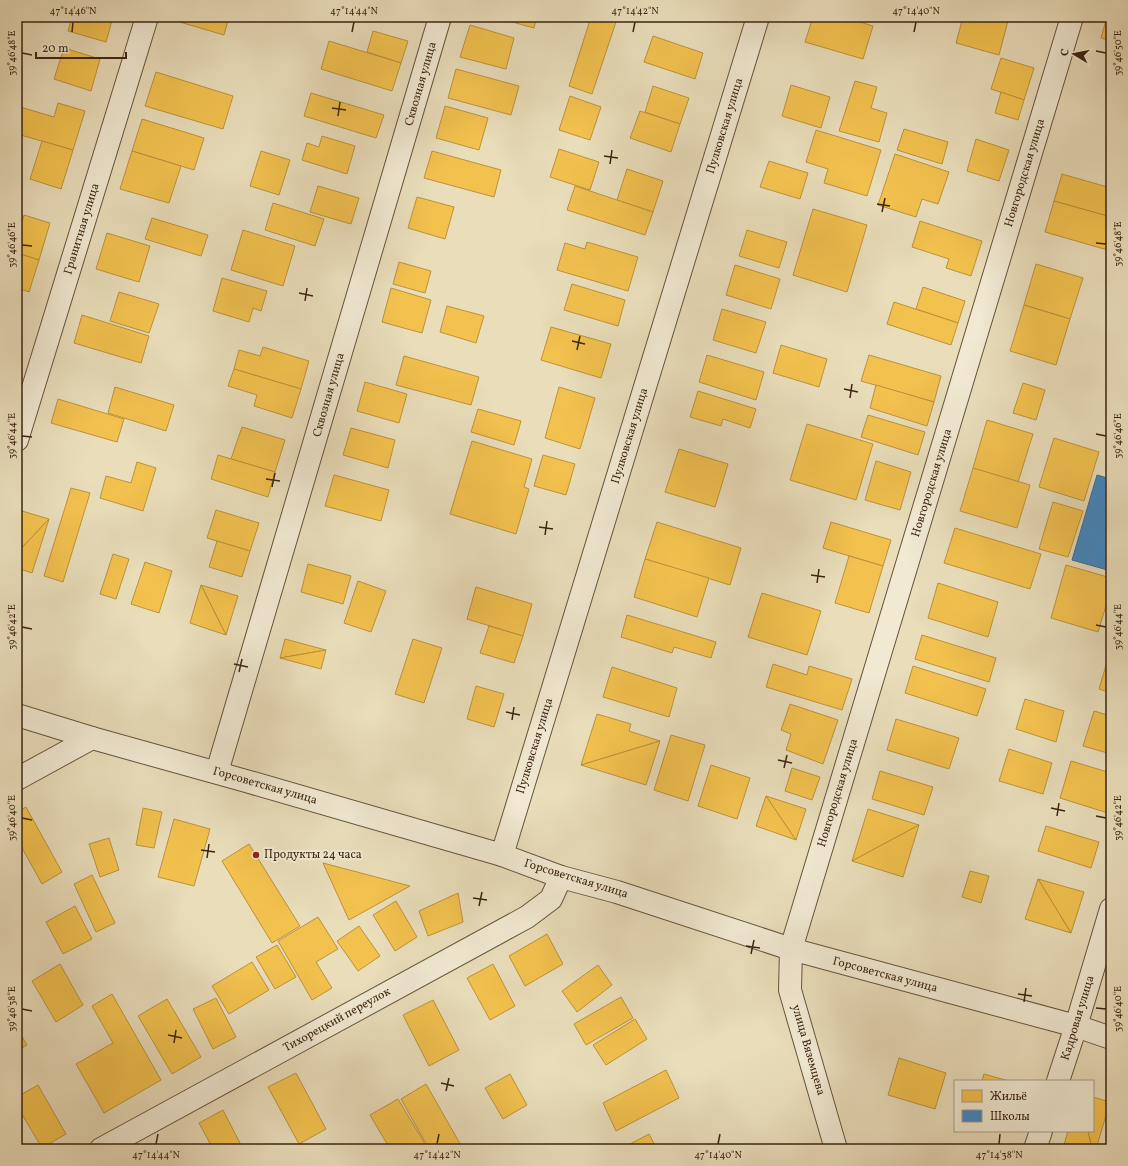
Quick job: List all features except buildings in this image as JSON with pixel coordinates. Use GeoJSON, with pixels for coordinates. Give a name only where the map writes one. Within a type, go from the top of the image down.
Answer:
{"type":"FeatureCollection","features":[{"type":"Feature","properties":{"kind":"street","name":"Гранитная улица"},"geometry":{"type":"LineString","coordinates":[[17,440],[147,17]]}},
{"type":"Feature","properties":{"kind":"street","name":"Сквозная улица"},"geometry":{"type":"LineString","coordinates":[[217,772],[440,17]]}},
{"type":"Feature","properties":{"kind":"street","name":"Пулковская улица"},"geometry":{"type":"LineString","coordinates":[[502,855],[758,17]]}},
{"type":"Feature","properties":{"kind":"street","name":"Новгородская улица"},"geometry":{"type":"LineString","coordinates":[[791,949],[1072,17]]}},
{"type":"Feature","properties":{"kind":"street","name":"Горсоветская улица"},"geometry":{"type":"LineString","coordinates":[[17,715],[92,738],[217,772],[502,855],[560,877],[618,892],[791,949],[1076,1026],[1111,1038]]}},
{"type":"Feature","properties":{"kind":"street"},"geometry":{"type":"LineString","coordinates":[[17,779],[92,738]]}},
{"type":"Feature","properties":{"kind":"street","name":"Тихорецкий переулок"},"geometry":{"type":"LineString","coordinates":[[101,1149],[527,917],[550,899],[560,877]]}},
{"type":"Feature","properties":{"kind":"street","name":"Кадровая улица"},"geometry":{"type":"LineString","coordinates":[[1058,1080],[1111,910]]}},
{"type":"Feature","properties":{"kind":"street","name":"улица Вяземцева"},"geometry":{"type":"LineString","coordinates":[[791,949],[790,990],[836,1149]]}},
{"type":"Feature","properties":{"kind":"street"},"geometry":{"type":"LineString","coordinates":[[1035,1149],[1041,1132]]}},
{"type":"Feature","properties":{"kind":"place","name":"Продукты 24 часа"},"geometry":{"type":"Point","coordinates":[256,855]}}]}
